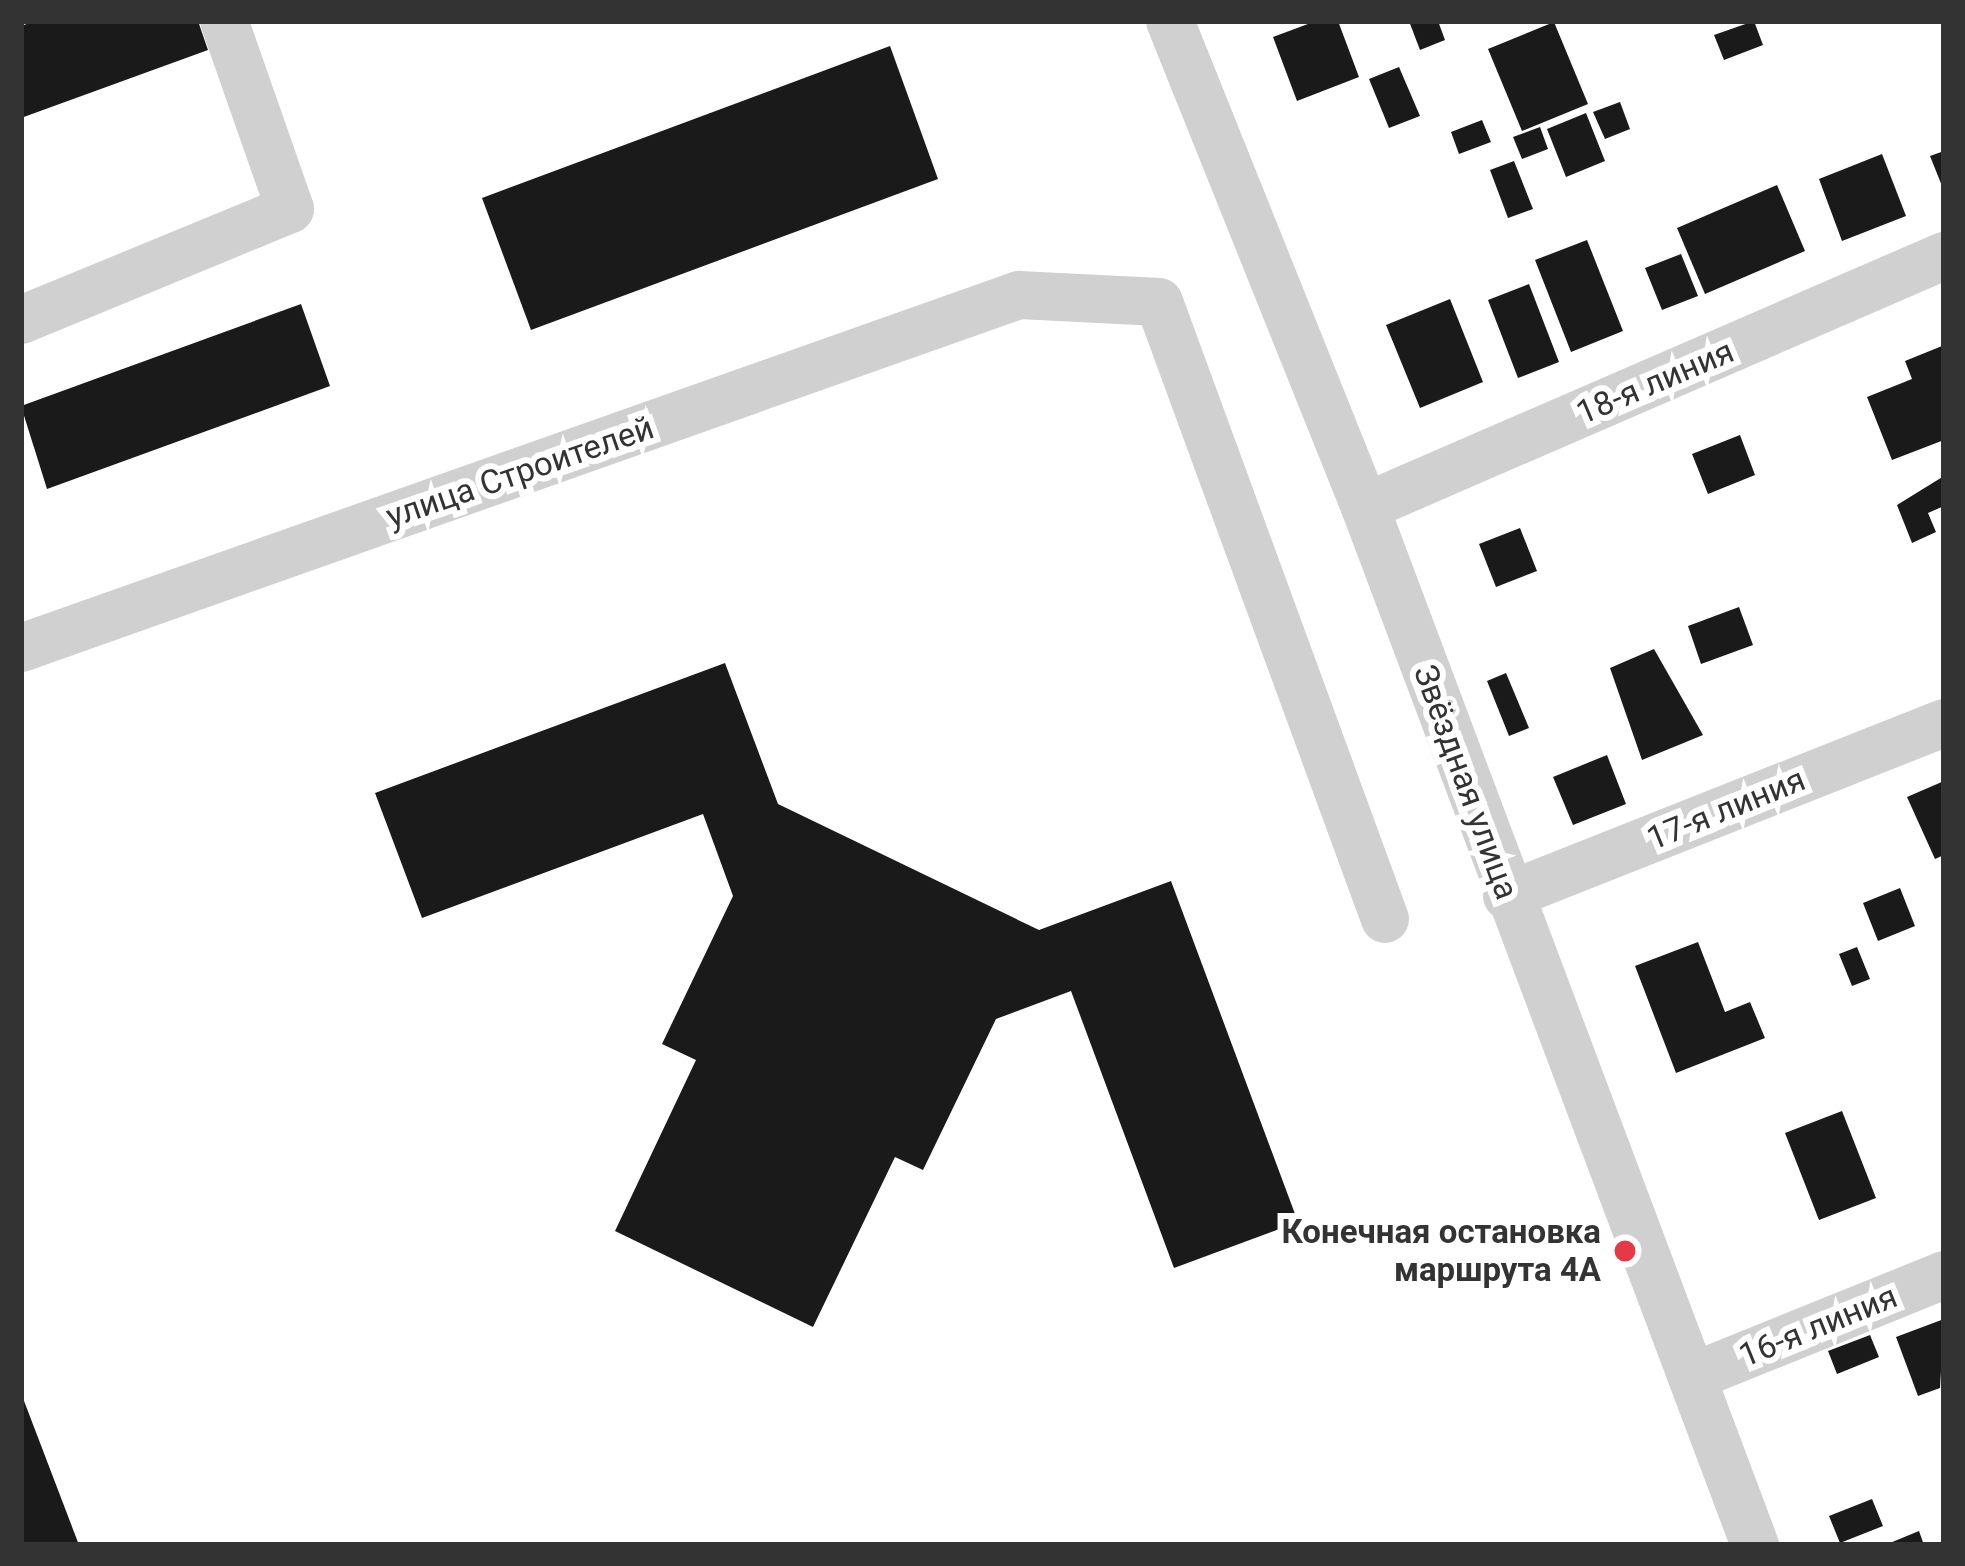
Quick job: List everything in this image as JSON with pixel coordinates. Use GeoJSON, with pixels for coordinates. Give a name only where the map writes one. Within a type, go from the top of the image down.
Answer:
{"type":"FeatureCollection","features":[{"type":"Feature","properties":{"kind":"street"},"geometry":{"type":"LineString","coordinates":[[21,320],[290,209],[224,21]]}},
{"type":"Feature","properties":{"kind":"street","name":"Звёздная улица"},"geometry":{"type":"LineString","coordinates":[[1170,21],[1365,507],[1507,896],[1755,1545]]}},
{"type":"Feature","properties":{"kind":"street","name":"18-я линия"},"geometry":{"type":"LineString","coordinates":[[1365,507],[1944,256]]}},
{"type":"Feature","properties":{"kind":"street","name":"улица Строителей"},"geometry":{"type":"LineString","coordinates":[[25,633],[1019,295],[1159,302],[1385,919]]}},
{"type":"Feature","properties":{"kind":"street","name":"17-я линия"},"geometry":{"type":"LineString","coordinates":[[1507,896],[1944,723]]}},
{"type":"Feature","properties":{"kind":"street","name":"16-я линия"},"geometry":{"type":"LineString","coordinates":[[1692,1376],[1944,1275]]}},
{"type":"Feature","properties":{"kind":"building"},"geometry":{"type":"Polygon","coordinates":[[[35,21],[198,21],[208,50],[21,118],[21,26],[35,21]]]}},
{"type":"Feature","properties":{"kind":"building"},"geometry":{"type":"Polygon","coordinates":[[[1316,21],[1338,21],[1359,77],[1297,101],[1273,37],[1316,21]]]}},
{"type":"Feature","properties":{"kind":"building"},"geometry":{"type":"Polygon","coordinates":[[[1409,21],[1438,21],[1445,40],[1420,50],[1409,21]]]}},
{"type":"Feature","properties":{"kind":"building"},"geometry":{"type":"Polygon","coordinates":[[[1754,21],[1763,45],[1724,60],[1714,35],[1754,21]]]}},
{"type":"Feature","properties":{"kind":"building"},"geometry":{"type":"Polygon","coordinates":[[[1554,22],[1588,104],[1522,131],[1488,49],[1554,22]]]}},
{"type":"Feature","properties":{"kind":"building"},"geometry":{"type":"Polygon","coordinates":[[[890,46],[938,179],[531,330],[482,198],[890,46]]]}},
{"type":"Feature","properties":{"kind":"building"},"geometry":{"type":"Polygon","coordinates":[[[1399,67],[1420,116],[1389,128],[1369,79],[1399,67]]]}},
{"type":"Feature","properties":{"kind":"building"},"geometry":{"type":"Polygon","coordinates":[[[1620,102],[1630,129],[1605,139],[1593,112],[1620,102]]]}},
{"type":"Feature","properties":{"kind":"building"},"geometry":{"type":"Polygon","coordinates":[[[1586,113],[1605,161],[1566,177],[1547,129],[1586,113]]]}},
{"type":"Feature","properties":{"kind":"building"},"geometry":{"type":"Polygon","coordinates":[[[1482,120],[1491,142],[1459,154],[1451,132],[1482,120]]]}},
{"type":"Feature","properties":{"kind":"building"},"geometry":{"type":"Polygon","coordinates":[[[1540,127],[1548,149],[1522,159],[1513,137],[1540,127]]]}},
{"type":"Feature","properties":{"kind":"building"},"geometry":{"type":"Polygon","coordinates":[[[1944,151],[1944,191],[1930,156],[1944,151]]]}},
{"type":"Feature","properties":{"kind":"building"},"geometry":{"type":"Polygon","coordinates":[[[1882,154],[1906,216],[1842,241],[1819,179],[1882,154]]]}},
{"type":"Feature","properties":{"kind":"building"},"geometry":{"type":"Polygon","coordinates":[[[1514,161],[1533,209],[1508,218],[1490,170],[1514,161]]]}},
{"type":"Feature","properties":{"kind":"building"},"geometry":{"type":"Polygon","coordinates":[[[1777,185],[1805,251],[1705,294],[1677,228],[1777,185]]]}},
{"type":"Feature","properties":{"kind":"building"},"geometry":{"type":"Polygon","coordinates":[[[1587,240],[1623,331],[1571,352],[1535,260],[1587,240]]]}},
{"type":"Feature","properties":{"kind":"building"},"geometry":{"type":"Polygon","coordinates":[[[1681,254],[1698,296],[1662,310],[1645,268],[1681,254]]]}},
{"type":"Feature","properties":{"kind":"building"},"geometry":{"type":"Polygon","coordinates":[[[1529,284],[1559,362],[1518,378],[1488,300],[1529,284]]]}},
{"type":"Feature","properties":{"kind":"building"},"geometry":{"type":"Polygon","coordinates":[[[1450,299],[1483,382],[1420,408],[1386,325],[1450,299]]]}},
{"type":"Feature","properties":{"kind":"building"},"geometry":{"type":"Polygon","coordinates":[[[301,304],[330,386],[47,489],[21,406],[301,304]]]}},
{"type":"Feature","properties":{"kind":"building"},"geometry":{"type":"Polygon","coordinates":[[[1942,346],[1944,440],[1892,460],[1867,397],[1912,379],[1905,361],[1942,346]]]}},
{"type":"Feature","properties":{"kind":"building"},"geometry":{"type":"Polygon","coordinates":[[[1740,435],[1755,475],[1708,494],[1692,454],[1740,435]]]}},
{"type":"Feature","properties":{"kind":"building"},"geometry":{"type":"Polygon","coordinates":[[[1944,476],[1944,506],[1928,513],[1936,532],[1912,543],[1897,505],[1944,476]]]}},
{"type":"Feature","properties":{"kind":"building"},"geometry":{"type":"Polygon","coordinates":[[[1520,528],[1537,571],[1496,587],[1479,544],[1520,528]]]}},
{"type":"Feature","properties":{"kind":"building"},"geometry":{"type":"Polygon","coordinates":[[[1739,607],[1753,645],[1701,664],[1688,626],[1739,607]]]}},
{"type":"Feature","properties":{"kind":"building"},"geometry":{"type":"Polygon","coordinates":[[[1654,649],[1703,735],[1642,760],[1610,668],[1654,649]]]}},
{"type":"Feature","properties":{"kind":"building"},"geometry":{"type":"Polygon","coordinates":[[[725,663],[778,804],[1039,930],[1171,881],[1298,1222],[1174,1268],[1071,991],[996,1019],[923,1170],[895,1157],[813,1327],[615,1231],[696,1060],[662,1044],[733,896],[703,814],[422,918],[375,793],[725,663]]]}},
{"type":"Feature","properties":{"kind":"building"},"geometry":{"type":"Polygon","coordinates":[[[1506,673],[1529,728],[1509,736],[1487,681],[1506,673]]]}},
{"type":"Feature","properties":{"kind":"building"},"geometry":{"type":"Polygon","coordinates":[[[1607,755],[1626,804],[1573,825],[1553,777],[1607,755]]]}},
{"type":"Feature","properties":{"kind":"building"},"geometry":{"type":"Polygon","coordinates":[[[1944,781],[1944,855],[1935,859],[1907,797],[1944,781]]]}},
{"type":"Feature","properties":{"kind":"building"},"geometry":{"type":"Polygon","coordinates":[[[1900,888],[1915,926],[1878,941],[1863,903],[1900,888]]]}},
{"type":"Feature","properties":{"kind":"building"},"geometry":{"type":"Polygon","coordinates":[[[1698,942],[1725,1012],[1750,1002],[1765,1038],[1676,1073],[1635,966],[1698,942]]]}},
{"type":"Feature","properties":{"kind":"building"},"geometry":{"type":"Polygon","coordinates":[[[1857,947],[1870,979],[1852,986],[1839,954],[1857,947]]]}},
{"type":"Feature","properties":{"kind":"building"},"geometry":{"type":"Polygon","coordinates":[[[1842,1111],[1876,1198],[1819,1220],[1785,1133],[1842,1111]]]}},
{"type":"Feature","properties":{"kind":"building"},"geometry":{"type":"Polygon","coordinates":[[[1944,1319],[1940,1388],[1918,1396],[1896,1337],[1944,1319]]]}},
{"type":"Feature","properties":{"kind":"building"},"geometry":{"type":"Polygon","coordinates":[[[1870,1335],[1879,1357],[1837,1374],[1828,1351],[1870,1335]]]}},
{"type":"Feature","properties":{"kind":"building"},"geometry":{"type":"Polygon","coordinates":[[[21,1393],[79,1545],[21,1545],[21,1393]]]}},
{"type":"Feature","properties":{"kind":"building"},"geometry":{"type":"Polygon","coordinates":[[[1872,1499],[1883,1526],[1840,1543],[1829,1516],[1872,1499]]]}},
{"type":"Feature","properties":{"kind":"building"},"geometry":{"type":"Polygon","coordinates":[[[1919,1531],[1924,1545],[1885,1545],[1919,1531]]]}},
{"type":"Feature","properties":{"kind":"place","name":"Конечная остановка маршрута 4А"},"geometry":{"type":"Point","coordinates":[1625,1251]}}]}
